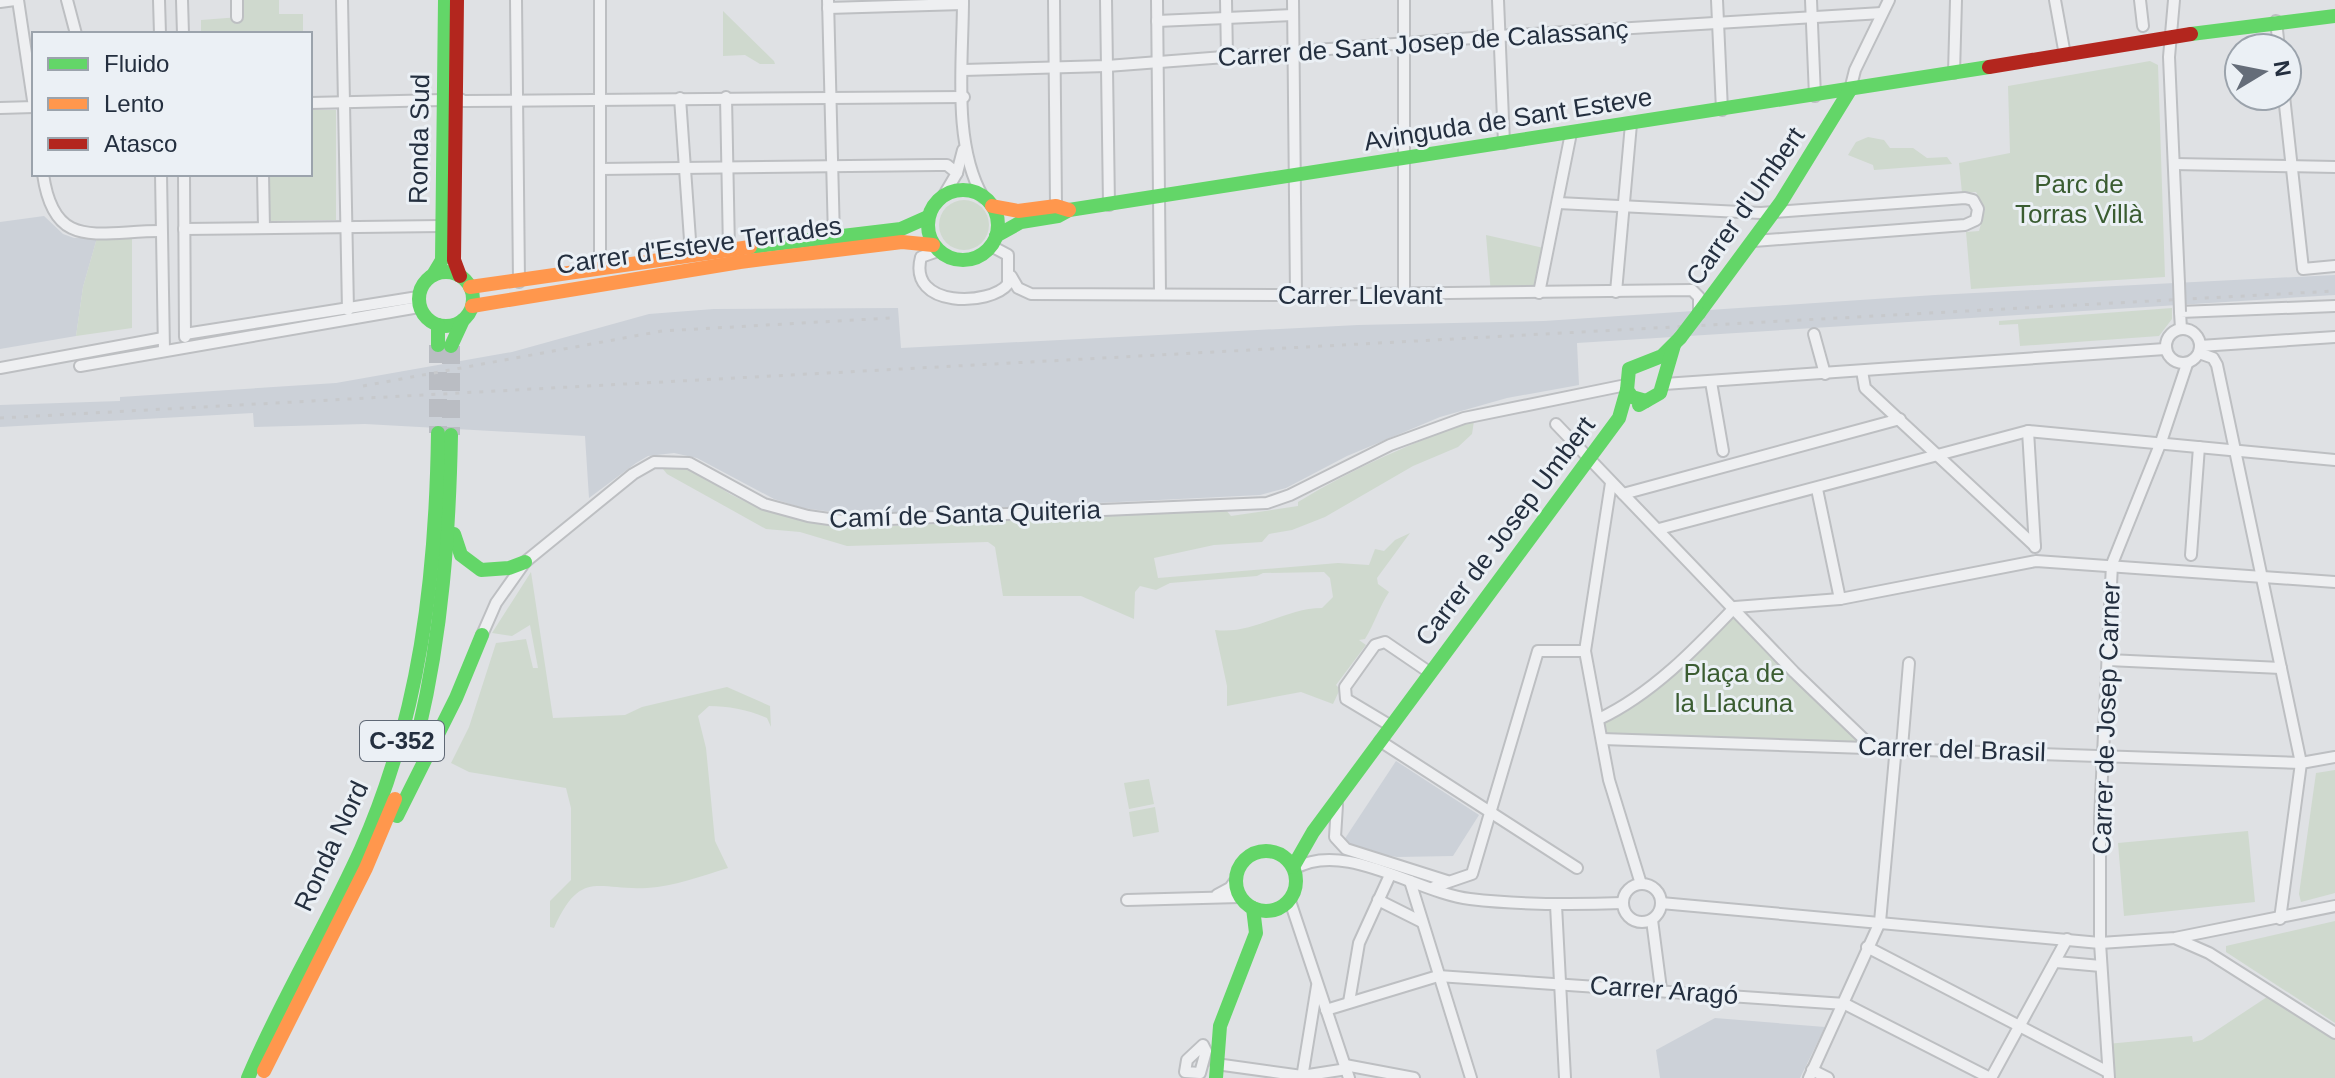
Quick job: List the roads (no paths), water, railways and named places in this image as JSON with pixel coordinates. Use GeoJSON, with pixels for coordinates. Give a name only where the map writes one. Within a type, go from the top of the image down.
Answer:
{"type":"FeatureCollection","features":[{"type":"Feature","properties":{"kind":"main road","name":"Ronda Sud"},"geometry":{"type":"LineString","coordinates":[[445,0],[454,260],[465,281]]}},
{"type":"Feature","properties":{"kind":"main road","name":"Ronda Sud"},"geometry":{"type":"LineString","coordinates":[[433,275],[442,260],[457,0]]}},
{"type":"Feature","properties":{"kind":"main road","name":"Avinguda de Sant Esteve"},"geometry":{"type":"LineString","coordinates":[[988,201],[1018,211],[1109,205],[1815,96],[2171,37],[2276,21],[2335,16]]}},
{"type":"Feature","properties":{"kind":"main road","name":"Carrer d'Umbert"},"geometry":{"type":"LineString","coordinates":[[1677,342],[1701,306],[1754,241],[1839,113],[1850,90]]}},
{"type":"Feature","properties":{"kind":"main road"},"geometry":{"type":"LineString","coordinates":[[964,190],[988,201],[998,225],[994,241],[980,256],[966,260],[947,257],[936,248],[928,217],[944,195],[964,190]]}},
{"type":"Feature","properties":{"kind":"main road","name":"Avinguda de Sant Esteve"},"geometry":{"type":"LineString","coordinates":[[994,241],[1021,222],[1058,216],[1063,208]]}},
{"type":"Feature","properties":{"kind":"main road","name":"Carrer d'Esteve Terrades"},"geometry":{"type":"LineString","coordinates":[[465,281],[519,282],[691,254],[901,229],[928,217]]}},
{"type":"Feature","properties":{"kind":"main road","name":"Carrer d'Esteve Terrades"},"geometry":{"type":"LineString","coordinates":[[472,306],[566,286],[705,265],[902,242],[936,248]]}},
{"type":"Feature","properties":{"kind":"main road"},"geometry":{"type":"LineString","coordinates":[[438,325],[444,345],[463,320],[472,306],[465,281],[448,272],[433,275],[419,302],[430,321],[446,326],[463,320]]}},
{"type":"Feature","properties":{"kind":"main road"},"geometry":{"type":"LineString","coordinates":[[1619,418],[1626,387],[1625,377],[1634,364],[1650,361],[1677,342]]}},
{"type":"Feature","properties":{"kind":"main road"},"geometry":{"type":"LineString","coordinates":[[1619,418],[1660,393],[1677,342]]}},
{"type":"Feature","properties":{"kind":"main road"},"geometry":{"type":"LineString","coordinates":[[1650,361],[1660,366],[1664,380]]}},
{"type":"Feature","properties":{"kind":"main road"},"geometry":{"type":"LineString","coordinates":[[1626,387],[1632,397],[1646,401]]}},
{"type":"Feature","properties":{"kind":"main road","name":"Carrer de Josep Umbert"},"geometry":{"type":"LineString","coordinates":[[1307,837],[1337,805],[1429,672],[1619,418]]}},
{"type":"Feature","properties":{"kind":"main road","name":"Ronda Nord"},"geometry":{"type":"LineString","coordinates":[[248,1078],[270,1021],[359,852],[382,801],[410,716],[433,593],[445,434],[450,518],[442,622],[428,694],[408,765],[376,848],[261,1078]]}},
{"type":"Feature","properties":{"kind":"main road"},"geometry":{"type":"LineString","coordinates":[[450,518],[461,555],[476,567],[491,571],[525,562]]}},
{"type":"Feature","properties":{"kind":"main road"},"geometry":{"type":"LineString","coordinates":[[376,848],[386,839],[456,698],[482,635]]}},
{"type":"Feature","properties":{"kind":"main road"},"geometry":{"type":"LineString","coordinates":[[1274,910],[1253,908],[1240,897],[1235,881],[1237,870],[1248,856],[1258,851],[1276,852],[1307,837]]}},
{"type":"Feature","properties":{"kind":"main road"},"geometry":{"type":"LineString","coordinates":[[1216,1071],[1220,1026],[1256,933],[1274,910],[1290,901],[1295,888],[1293,868],[1307,837]]}},
{"type":"Feature","properties":{"kind":"main road"},"geometry":{"type":"LineString","coordinates":[[1276,852],[1293,868]]}},
{"type":"Feature","properties":{"kind":"main road"},"geometry":{"type":"LineString","coordinates":[[1253,908],[1256,933]]}},
{"type":"Feature","properties":{"kind":"main road"},"geometry":{"type":"LineString","coordinates":[[238,1078],[257,1035],[270,1021]]}},
{"type":"Feature","properties":{"kind":"main road"},"geometry":{"type":"LineString","coordinates":[[268,1078],[274,1047]]}},
{"type":"Feature","properties":{"kind":"street"},"geometry":{"type":"LineString","coordinates":[[0,2],[17,0],[32,94]]}},
{"type":"Feature","properties":{"kind":"street"},"geometry":{"type":"LineString","coordinates":[[67,0],[75,32]]}},
{"type":"Feature","properties":{"kind":"street"},"geometry":{"type":"LineString","coordinates":[[159,0],[160,32]]}},
{"type":"Feature","properties":{"kind":"street"},"geometry":{"type":"LineString","coordinates":[[182,0],[183,32]]}},
{"type":"Feature","properties":{"kind":"street"},"geometry":{"type":"LineString","coordinates":[[237,0],[237,17]]}},
{"type":"Feature","properties":{"kind":"street"},"geometry":{"type":"LineString","coordinates":[[342,0],[348,310]]}},
{"type":"Feature","properties":{"kind":"street"},"geometry":{"type":"LineString","coordinates":[[516,0],[519,282]]}},
{"type":"Feature","properties":{"kind":"street"},"geometry":{"type":"LineString","coordinates":[[600,0],[600,268]]}},
{"type":"Feature","properties":{"kind":"street"},"geometry":{"type":"LineString","coordinates":[[1054,0],[1063,208]]}},
{"type":"Feature","properties":{"kind":"street"},"geometry":{"type":"LineString","coordinates":[[1106,0],[1109,205]]}},
{"type":"Feature","properties":{"kind":"street"},"geometry":{"type":"LineString","coordinates":[[1157,0],[1160,294]]}},
{"type":"Feature","properties":{"kind":"street"},"geometry":{"type":"LineString","coordinates":[[1226,0],[1227,57]]}},
{"type":"Feature","properties":{"kind":"street"},"geometry":{"type":"LineString","coordinates":[[1293,0],[1296,295]]}},
{"type":"Feature","properties":{"kind":"street"},"geometry":{"type":"LineString","coordinates":[[1404,0],[1404,295]]}},
{"type":"Feature","properties":{"kind":"street"},"geometry":{"type":"LineString","coordinates":[[1498,0],[1504,143]]}},
{"type":"Feature","properties":{"kind":"street"},"geometry":{"type":"LineString","coordinates":[[1717,0],[1722,110]]}},
{"type":"Feature","properties":{"kind":"street"},"geometry":{"type":"LineString","coordinates":[[1811,0],[1815,96]]}},
{"type":"Feature","properties":{"kind":"street"},"geometry":{"type":"LineString","coordinates":[[1850,90],[1889,0]]}},
{"type":"Feature","properties":{"kind":"street"},"geometry":{"type":"LineString","coordinates":[[1954,73],[1956,0]]}},
{"type":"Feature","properties":{"kind":"street"},"geometry":{"type":"LineString","coordinates":[[2055,0],[2065,55]]}},
{"type":"Feature","properties":{"kind":"street"},"geometry":{"type":"LineString","coordinates":[[2140,0],[2143,26]]}},
{"type":"Feature","properties":{"kind":"street"},"geometry":{"type":"LineString","coordinates":[[2174,0],[2171,37],[2181,329]]}},
{"type":"Feature","properties":{"kind":"street"},"geometry":{"type":"LineString","coordinates":[[834,238],[828,4],[963,2],[964,148],[971,176],[988,201]]}},
{"type":"Feature","properties":{"kind":"street","name":"Carrer de Sant Josep de Calassanç"},"geometry":{"type":"LineString","coordinates":[[963,70],[1107,66],[1499,36],[1882,13]]}},
{"type":"Feature","properties":{"kind":"street"},"geometry":{"type":"LineString","coordinates":[[1157,21],[1293,15]]}},
{"type":"Feature","properties":{"kind":"street"},"geometry":{"type":"LineString","coordinates":[[2276,21],[2277,32]]}},
{"type":"Feature","properties":{"kind":"street"},"geometry":{"type":"LineString","coordinates":[[726,97],[729,250]]}},
{"type":"Feature","properties":{"kind":"street"},"geometry":{"type":"LineString","coordinates":[[312,103],[450,99],[964,97]]}},
{"type":"Feature","properties":{"kind":"street"},"geometry":{"type":"LineString","coordinates":[[680,98],[691,254]]}},
{"type":"Feature","properties":{"kind":"street"},"geometry":{"type":"LineString","coordinates":[[0,108],[32,107]]}},
{"type":"Feature","properties":{"kind":"street"},"geometry":{"type":"LineString","coordinates":[[2286,112],[2303,269],[2335,266]]}},
{"type":"Feature","properties":{"kind":"street"},"geometry":{"type":"LineString","coordinates":[[1616,292],[1631,124]]}},
{"type":"Feature","properties":{"kind":"street"},"geometry":{"type":"LineString","coordinates":[[1539,293],[1571,133]]}},
{"type":"Feature","properties":{"kind":"street"},"geometry":{"type":"LineString","coordinates":[[944,195],[957,173],[964,148]]}},
{"type":"Feature","properties":{"kind":"street"},"geometry":{"type":"LineString","coordinates":[[2174,164],[2335,167]]}},
{"type":"Feature","properties":{"kind":"street"},"geometry":{"type":"LineString","coordinates":[[600,169],[947,165],[957,173]]}},
{"type":"Feature","properties":{"kind":"street"},"geometry":{"type":"LineString","coordinates":[[43,176],[52,214],[70,229],[161,231]]}},
{"type":"Feature","properties":{"kind":"street"},"geometry":{"type":"LineString","coordinates":[[161,176],[164,351]]}},
{"type":"Feature","properties":{"kind":"street"},"geometry":{"type":"LineString","coordinates":[[184,176],[185,347]]}},
{"type":"Feature","properties":{"kind":"street"},"geometry":{"type":"LineString","coordinates":[[263,176],[264,228]]}},
{"type":"Feature","properties":{"kind":"street"},"geometry":{"type":"LineString","coordinates":[[1558,203],[1774,211],[1965,198],[1974,202],[1978,214],[1974,222],[1965,225],[1754,241]]}},
{"type":"Feature","properties":{"kind":"street"},"geometry":{"type":"LineString","coordinates":[[184,229],[442,226]]}},
{"type":"Feature","properties":{"kind":"street","name":"Carrer Llevant"},"geometry":{"type":"LineString","coordinates":[[994,241],[1008,255],[1011,276],[1018,288],[1031,294],[1404,295],[1692,290],[1701,306]]}},
{"type":"Feature","properties":{"kind":"street"},"geometry":{"type":"LineString","coordinates":[[936,248],[921,257],[918,273],[927,288],[940,296],[959,298],[997,293],[1005,288],[1011,276]]}},
{"type":"Feature","properties":{"kind":"street"},"geometry":{"type":"LineString","coordinates":[[185,334],[419,302]]}},
{"type":"Feature","properties":{"kind":"street"},"geometry":{"type":"LineString","coordinates":[[80,366],[419,302]]}},
{"type":"Feature","properties":{"kind":"street"},"geometry":{"type":"LineString","coordinates":[[2180,312],[2335,306]]}},
{"type":"Feature","properties":{"kind":"street"},"geometry":{"type":"LineString","coordinates":[[2165,349],[2170,334],[2181,329],[2196,335],[2200,350],[2213,358],[2217,365],[2301,763],[2280,919]]}},
{"type":"Feature","properties":{"kind":"street"},"geometry":{"type":"LineString","coordinates":[[1814,334],[1825,374]]}},
{"type":"Feature","properties":{"kind":"street"},"geometry":{"type":"LineString","coordinates":[[2165,349],[2174,362],[2187,364],[2200,350],[2335,337]]}},
{"type":"Feature","properties":{"kind":"street"},"geometry":{"type":"LineString","coordinates":[[0,368],[163,338]]}},
{"type":"Feature","properties":{"kind":"street"},"geometry":{"type":"LineString","coordinates":[[1664,380],[1711,382],[2165,349]]}},
{"type":"Feature","properties":{"kind":"street","name":"Carrer de Josep Carner"},"geometry":{"type":"LineString","coordinates":[[2109,1075],[2100,943],[2101,755],[2112,564],[2161,442],[2187,364]]}},
{"type":"Feature","properties":{"kind":"street"},"geometry":{"type":"LineString","coordinates":[[1862,371],[1865,388],[2035,546]]}},
{"type":"Feature","properties":{"kind":"street"},"geometry":{"type":"LineString","coordinates":[[1711,382],[1725,458]]}},
{"type":"Feature","properties":{"kind":"street","name":"Camí de Santa Quiteria"},"geometry":{"type":"LineString","coordinates":[[482,635],[496,603],[525,562],[640,468],[667,460],[689,463],[764,504],[808,516],[852,521],[1267,503],[1390,445],[1464,418],[1626,387]]}},
{"type":"Feature","properties":{"kind":"street"},"geometry":{"type":"LineString","coordinates":[[1623,494],[1725,458],[1900,419]]}},
{"type":"Feature","properties":{"kind":"street"},"geometry":{"type":"LineString","coordinates":[[1556,424],[1735,607],[1794,672],[1870,745]]}},
{"type":"Feature","properties":{"kind":"street"},"geometry":{"type":"LineString","coordinates":[[1659,529],[1937,458],[2028,431],[2335,460]]}},
{"type":"Feature","properties":{"kind":"street"},"geometry":{"type":"LineString","coordinates":[[2028,431],[2036,561]]}},
{"type":"Feature","properties":{"kind":"street"},"geometry":{"type":"LineString","coordinates":[[2191,555],[2199,447]]}},
{"type":"Feature","properties":{"kind":"street"},"geometry":{"type":"LineString","coordinates":[[1611,483],[1585,651],[1609,780],[1641,884]]}},
{"type":"Feature","properties":{"kind":"street"},"geometry":{"type":"LineString","coordinates":[[1817,489],[1832,547],[1840,599]]}},
{"type":"Feature","properties":{"kind":"street"},"geometry":{"type":"LineString","coordinates":[[1599,719],[1621,708],[1686,657],[1735,607],[1840,599],[2036,561],[2335,582]]}},
{"type":"Feature","properties":{"kind":"street","name":"Carrer de Josep Umbert"},"geometry":{"type":"LineString","coordinates":[[1391,726],[1346,699],[1344,688],[1375,645],[1385,642],[1429,672]]}},
{"type":"Feature","properties":{"kind":"street"},"geometry":{"type":"LineString","coordinates":[[1434,887],[1472,874],[1492,815],[1538,651],[1585,651]]}},
{"type":"Feature","properties":{"kind":"street"},"geometry":{"type":"LineString","coordinates":[[2108,660],[2281,668]]}},
{"type":"Feature","properties":{"kind":"street"},"geometry":{"type":"LineString","coordinates":[[1828,1078],[1811,1074],[1880,922],[1909,663]]}},
{"type":"Feature","properties":{"kind":"street","name":"Carrer del Brasil"},"geometry":{"type":"LineString","coordinates":[[1602,739],[1870,745],[2301,763],[2335,757]]}},
{"type":"Feature","properties":{"kind":"street"},"geometry":{"type":"LineString","coordinates":[[1380,741],[1577,868]]}},
{"type":"Feature","properties":{"kind":"street","name":"Carrer de Josep Umbert"},"geometry":{"type":"LineString","coordinates":[[1337,805],[1335,837],[1346,849],[1447,881]]}},
{"type":"Feature","properties":{"kind":"street"},"geometry":{"type":"LineString","coordinates":[[1293,868],[1335,859],[1466,899],[1556,905],[1623,903]]}},
{"type":"Feature","properties":{"kind":"street"},"geometry":{"type":"LineString","coordinates":[[1349,1002],[1359,943],[1390,875]]}},
{"type":"Feature","properties":{"kind":"street"},"geometry":{"type":"LineString","coordinates":[[1215,896],[1230,888],[1235,881]]}},
{"type":"Feature","properties":{"kind":"street"},"geometry":{"type":"LineString","coordinates":[[1410,881],[1471,1078]]}},
{"type":"Feature","properties":{"kind":"street"},"geometry":{"type":"LineString","coordinates":[[1652,920],[1635,921],[1625,912],[1623,903],[1627,891],[1641,884],[1654,888],[1661,903]]}},
{"type":"Feature","properties":{"kind":"street"},"geometry":{"type":"LineString","coordinates":[[1127,900],[1240,897]]}},
{"type":"Feature","properties":{"kind":"street"},"geometry":{"type":"LineString","coordinates":[[1378,900],[1422,922]]}},
{"type":"Feature","properties":{"kind":"street"},"geometry":{"type":"LineString","coordinates":[[1290,901],[1347,1071]]}},
{"type":"Feature","properties":{"kind":"street"},"geometry":{"type":"LineString","coordinates":[[1661,903],[2100,943],[2175,938],[2335,906]]}},
{"type":"Feature","properties":{"kind":"street"},"geometry":{"type":"LineString","coordinates":[[1661,903],[1652,920],[1661,989]]}},
{"type":"Feature","properties":{"kind":"street"},"geometry":{"type":"LineString","coordinates":[[1556,905],[1565,1078]]}},
{"type":"Feature","properties":{"kind":"street"},"geometry":{"type":"LineString","coordinates":[[2175,938],[2209,953],[2335,1033]]}},
{"type":"Feature","properties":{"kind":"street"},"geometry":{"type":"LineString","coordinates":[[1991,1078],[2067,939]]}},
{"type":"Feature","properties":{"kind":"street"},"geometry":{"type":"LineString","coordinates":[[1867,947],[2109,1075]]}},
{"type":"Feature","properties":{"kind":"street"},"geometry":{"type":"LineString","coordinates":[[2056,962],[2101,966]]}},
{"type":"Feature","properties":{"kind":"street","name":"Carrer Aragó"},"geometry":{"type":"LineString","coordinates":[[1326,1010],[1438,976],[1845,1004],[1991,1078]]}},
{"type":"Feature","properties":{"kind":"street"},"geometry":{"type":"LineString","coordinates":[[1302,1077],[1317,984]]}},
{"type":"Feature","properties":{"kind":"street"},"geometry":{"type":"LineString","coordinates":[[1185,1054],[1220,1026]]}},
{"type":"Feature","properties":{"kind":"street"},"geometry":{"type":"LineString","coordinates":[[1216,1071],[1302,1077],[1347,1071],[1414,1078]]}},
{"type":"Feature","properties":{"kind":"tunnel"},"geometry":{"type":"LineString","coordinates":[[438,345],[438,433]]}},
{"type":"Feature","properties":{"kind":"tunnel"},"geometry":{"type":"LineString","coordinates":[[451,346],[451,435]]}},
{"type":"Feature","properties":{"kind":"railway"},"geometry":{"type":"LineString","coordinates":[[0,418],[2335,291]]}},
{"type":"Feature","properties":{"kind":"railway"},"geometry":{"type":"LineString","coordinates":[[363,386],[662,331],[890,318]]}},
{"type":"Feature","properties":{"kind":"park label","name":"Parc de Torras Villà"},"geometry":{"type":"Point","coordinates":[2079,199]}},
{"type":"Feature","properties":{"kind":"park label","name":"Plaça de la Llacuna"},"geometry":{"type":"Point","coordinates":[1734,688]}}]}
